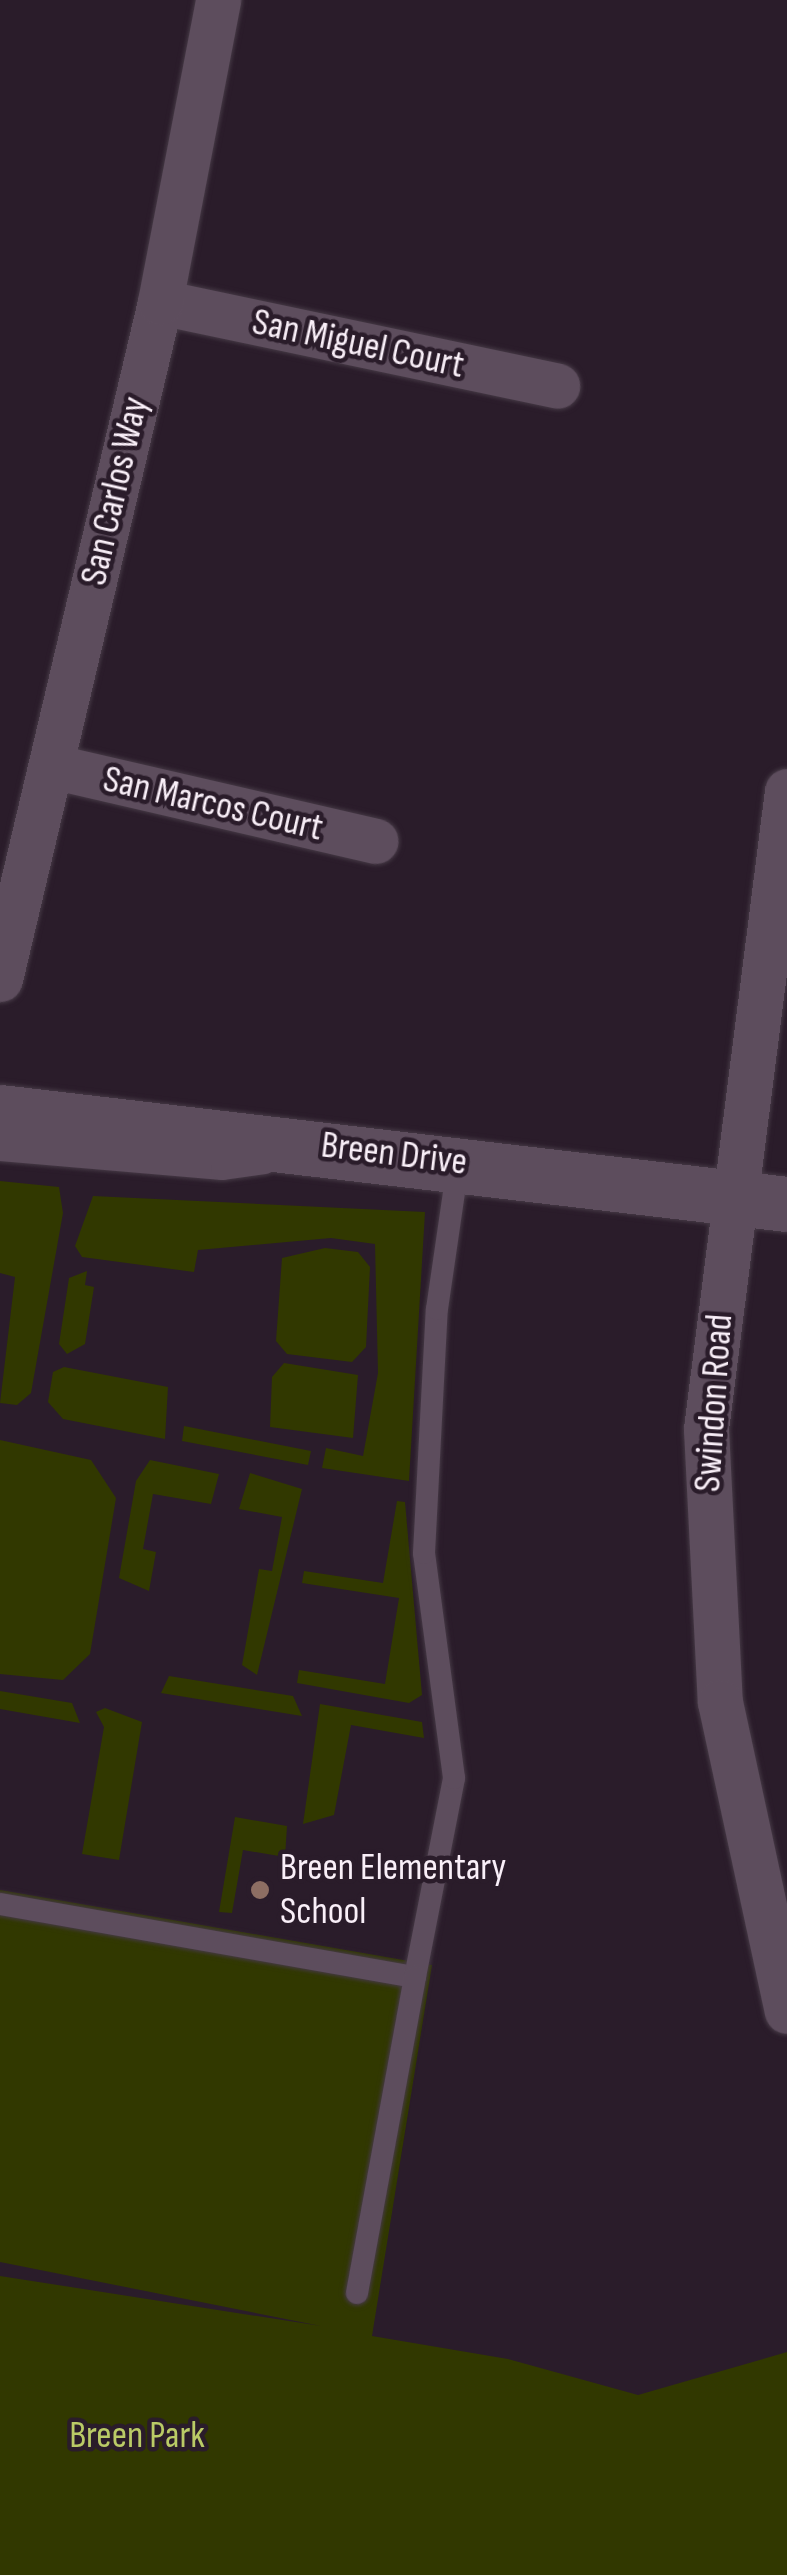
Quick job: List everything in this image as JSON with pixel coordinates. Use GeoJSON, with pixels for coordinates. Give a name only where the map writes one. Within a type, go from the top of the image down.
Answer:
{"type":"FeatureCollection","features":[{"type":"Feature","properties":{"kind":"street","name":"San Carlos Way"},"geometry":{"type":"LineString","coordinates":[[0,979],[160,302],[218,0]]}},
{"type":"Feature","properties":{"kind":"street","name":"San Miguel Court"},"geometry":{"type":"LineString","coordinates":[[160,302],[557,386]]}},
{"type":"Feature","properties":{"kind":"street","name":"San Marcos Court"},"geometry":{"type":"LineString","coordinates":[[51,766],[375,842]]}},
{"type":"Feature","properties":{"kind":"street","name":"Swindon Road"},"geometry":{"type":"LineString","coordinates":[[787,791],[706,1429],[708,1554],[720,1702],[787,2011]]}},
{"type":"Feature","properties":{"kind":"street","name":"Breen Drive"},"geometry":{"type":"LineString","coordinates":[[0,1112],[361,1150],[787,1204]]}},
{"type":"Feature","properties":{"kind":"lane"},"geometry":{"type":"LineString","coordinates":[[0,1150],[222,1170],[361,1150]]}},
{"type":"Feature","properties":{"kind":"lane"},"geometry":{"type":"LineString","coordinates":[[357,2293],[454,1778],[424,1553],[437,1310],[458,1162]]}},
{"type":"Feature","properties":{"kind":"lane"},"geometry":{"type":"LineString","coordinates":[[0,1904],[415,1977]]}},
{"type":"Feature","properties":{"kind":"green space"},"geometry":{"type":"Polygon","coordinates":[[[0,1181],[59,1187],[63,1213],[31,1393],[17,1405],[0,1403],[15,1277],[0,1273],[0,1181]]]}},
{"type":"Feature","properties":{"kind":"green space"},"geometry":{"type":"Polygon","coordinates":[[[93,1196],[425,1212],[409,1481],[322,1468],[326,1448],[363,1456],[378,1373],[375,1244],[331,1238],[198,1250],[194,1272],[82,1257],[75,1246],[93,1196]]]}},
{"type":"Feature","properties":{"kind":"green space"},"geometry":{"type":"Polygon","coordinates":[[[325,1248],[358,1252],[370,1267],[366,1347],[352,1362],[287,1354],[276,1341],[282,1258],[325,1248]]]}},
{"type":"Feature","properties":{"kind":"green space"},"geometry":{"type":"Polygon","coordinates":[[[87,1271],[85,1285],[94,1287],[85,1344],[67,1354],[59,1344],[69,1278],[87,1271]]]}},
{"type":"Feature","properties":{"kind":"green space"},"geometry":{"type":"Polygon","coordinates":[[[284,1363],[358,1375],[353,1438],[270,1427],[272,1377],[284,1363]]]}},
{"type":"Feature","properties":{"kind":"green space"},"geometry":{"type":"Polygon","coordinates":[[[64,1367],[168,1387],[165,1439],[63,1419],[48,1402],[53,1372],[64,1367]]]}},
{"type":"Feature","properties":{"kind":"green space"},"geometry":{"type":"Polygon","coordinates":[[[184,1426],[311,1451],[308,1465],[182,1441],[184,1426]]]}},
{"type":"Feature","properties":{"kind":"green space"},"geometry":{"type":"Polygon","coordinates":[[[0,1440],[91,1460],[116,1498],[90,1654],[63,1680],[0,1674],[0,1440]]]}},
{"type":"Feature","properties":{"kind":"green space"},"geometry":{"type":"Polygon","coordinates":[[[150,1460],[219,1474],[211,1504],[153,1494],[143,1549],[156,1552],[149,1591],[119,1578],[136,1481],[150,1460]]]}},
{"type":"Feature","properties":{"kind":"green space"},"geometry":{"type":"Polygon","coordinates":[[[250,1473],[302,1489],[257,1675],[242,1665],[259,1569],[272,1571],[282,1517],[239,1509],[250,1473]]]}},
{"type":"Feature","properties":{"kind":"green space"},"geometry":{"type":"Polygon","coordinates":[[[397,1501],[405,1502],[422,1695],[409,1703],[297,1683],[299,1670],[385,1684],[399,1598],[302,1583],[304,1571],[383,1583],[397,1501]]]}},
{"type":"Feature","properties":{"kind":"green space"},"geometry":{"type":"Polygon","coordinates":[[[169,1676],[293,1696],[302,1716],[161,1693],[169,1676]]]}},
{"type":"Feature","properties":{"kind":"green space"},"geometry":{"type":"Polygon","coordinates":[[[0,1691],[72,1703],[80,1723],[0,1709],[0,1691]]]}},
{"type":"Feature","properties":{"kind":"green space"},"geometry":{"type":"Polygon","coordinates":[[[320,1704],[422,1722],[424,1738],[351,1725],[334,1815],[303,1824],[320,1704]]]}},
{"type":"Feature","properties":{"kind":"green space"},"geometry":{"type":"Polygon","coordinates":[[[105,1708],[142,1722],[119,1860],[82,1854],[104,1727],[96,1712],[105,1708]]]}},
{"type":"Feature","properties":{"kind":"green space"},"geometry":{"type":"Polygon","coordinates":[[[235,1817],[287,1826],[285,1857],[243,1850],[232,1913],[219,1912],[235,1817]]]}},
{"type":"Feature","properties":{"kind":"green space","name":"Breen Park"},"geometry":{"type":"Polygon","coordinates":[[[0,1890],[432,1965],[372,2336],[508,2359],[638,2395],[787,2352],[787,2575],[0,2575],[0,2276],[321,2326],[0,2262],[0,1890]]]}},
{"type":"Feature","properties":{"kind":"place","name":"Breen Elementary School"},"geometry":{"type":"Point","coordinates":[260,1890]}}]}
